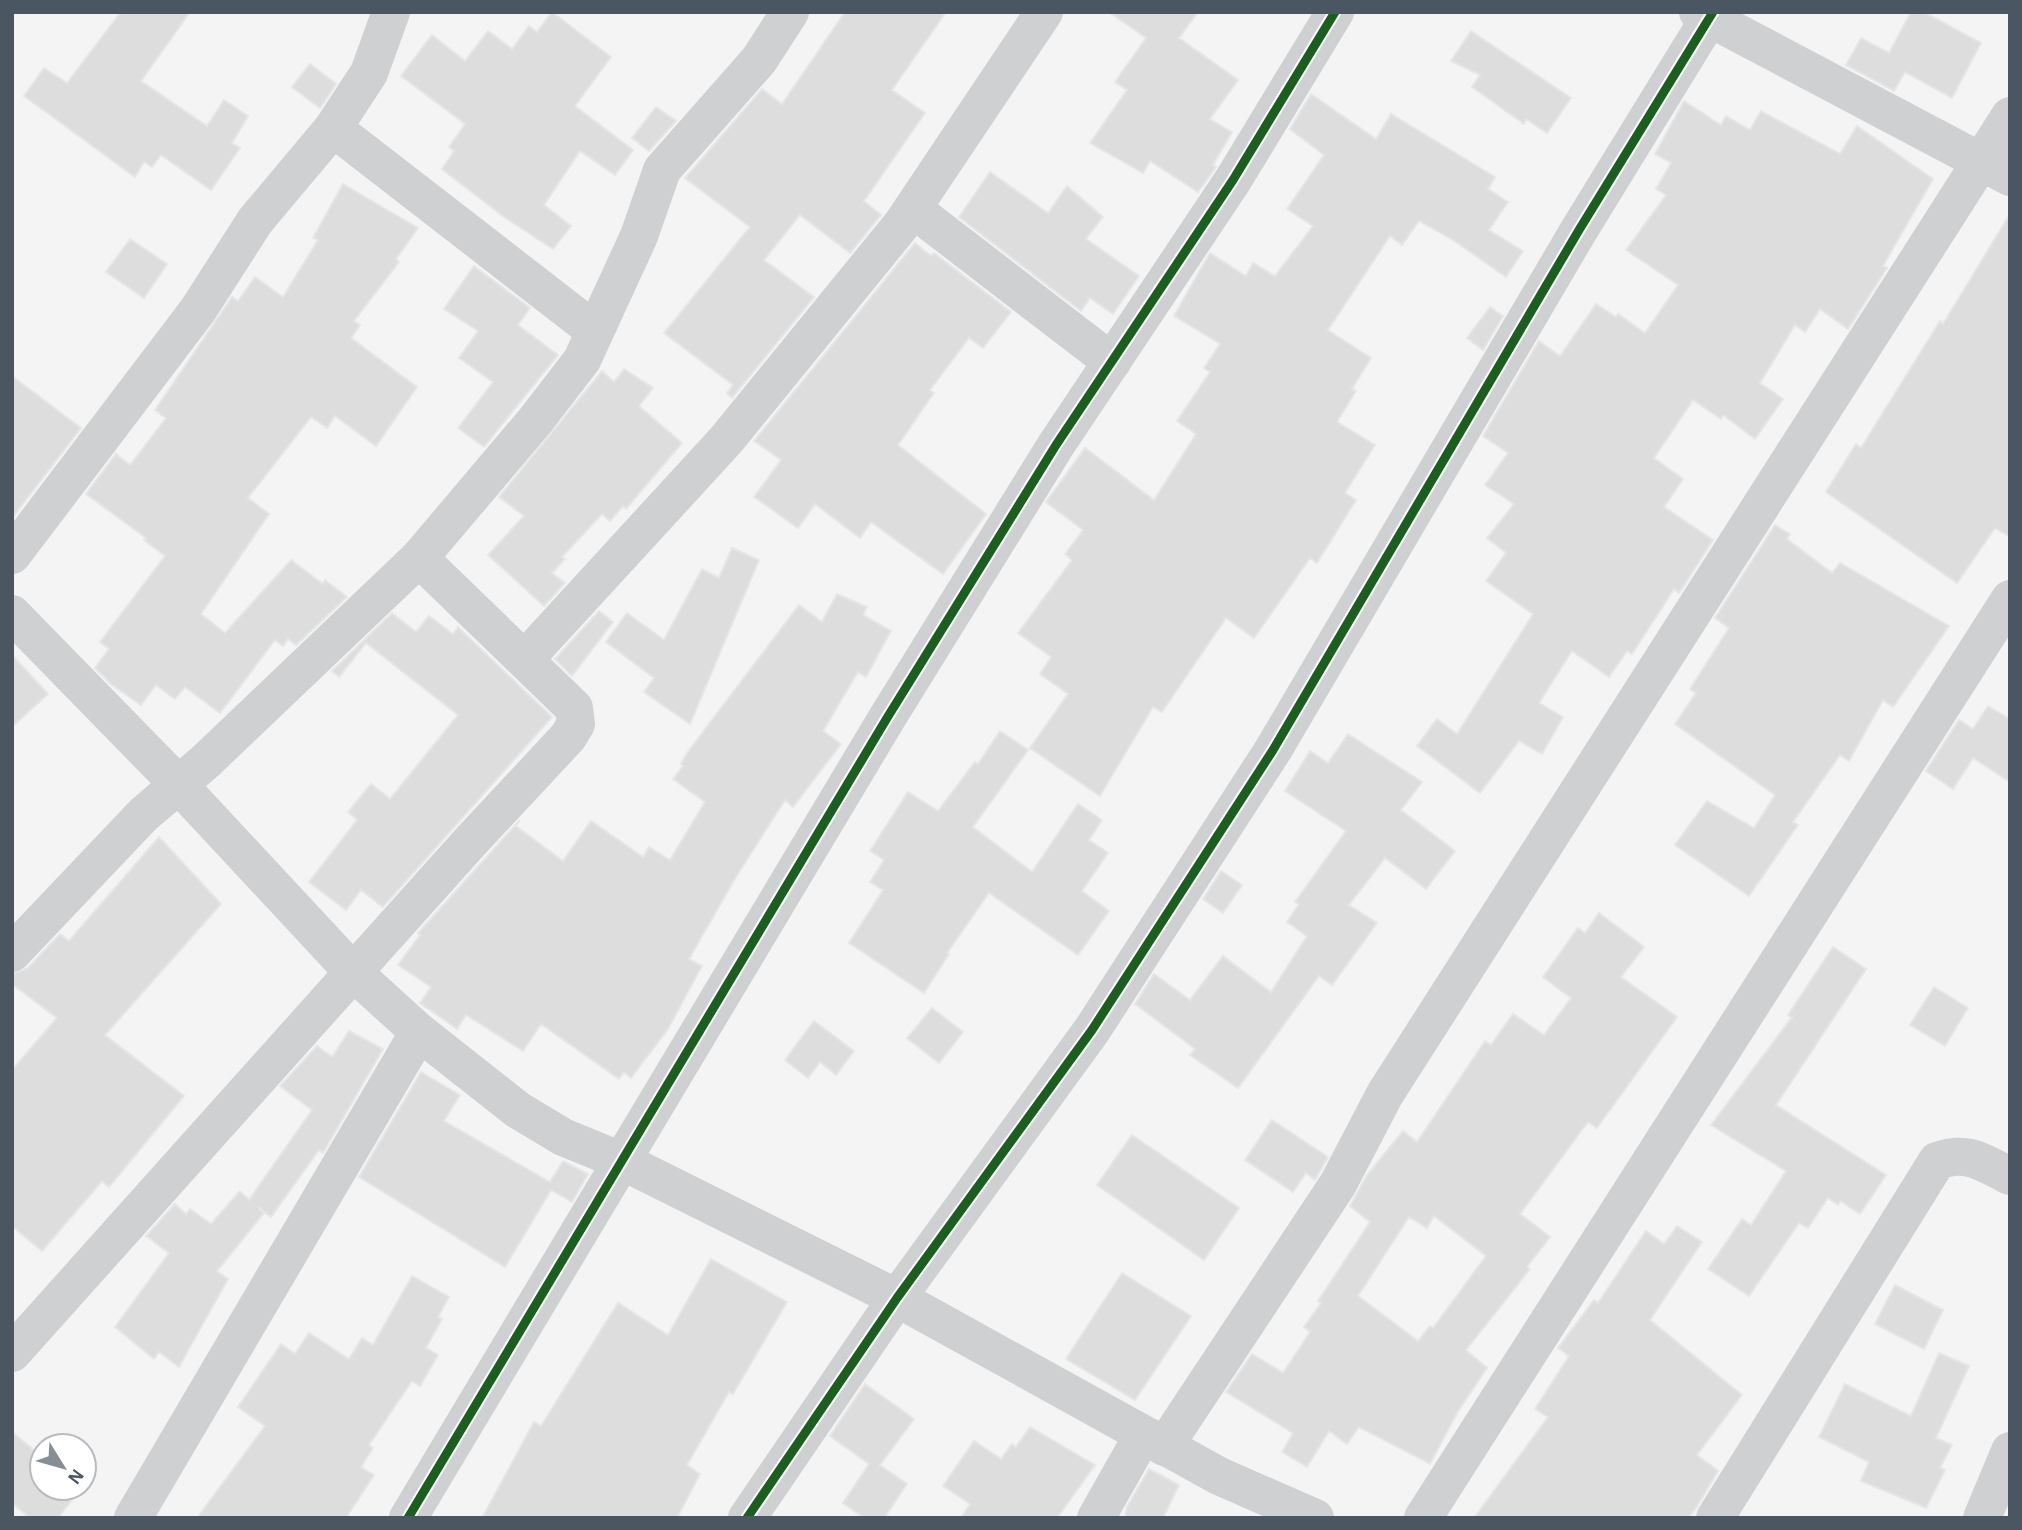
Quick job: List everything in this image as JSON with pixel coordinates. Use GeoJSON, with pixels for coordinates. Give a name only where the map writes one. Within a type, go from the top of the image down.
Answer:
{"type":"FeatureCollection","features":[{"type":"Feature","properties":{"kind":"street"},"geometry":{"type":"LineString","coordinates":[[12,555],[198,310],[256,221],[333,128],[369,72],[391,12]]}},
{"type":"Feature","properties":{"kind":"street"},"geometry":{"type":"LineString","coordinates":[[12,953],[82,877],[178,783],[206,761],[419,558],[535,421],[582,360],[639,236],[662,170],[759,60],[790,12]]}},
{"type":"Feature","properties":{"kind":"street"},"geometry":{"type":"LineString","coordinates":[[525,659],[726,440],[913,209],[1044,12]]}},
{"type":"Feature","properties":{"kind":"street"},"geometry":{"type":"LineString","coordinates":[[408,1518],[624,1162],[887,718],[1056,445],[1233,180],[1335,12]]}},
{"type":"Feature","properties":{"kind":"street"},"geometry":{"type":"LineString","coordinates":[[747,1518],[897,1298],[1092,1030],[1273,750],[1707,14],[1994,170]]}},
{"type":"Feature","properties":{"kind":"street"},"geometry":{"type":"LineString","coordinates":[[1096,1518],[1338,1184],[1385,1094],[1994,170],[2010,116]]}},
{"type":"Feature","properties":{"kind":"street"},"geometry":{"type":"LineString","coordinates":[[333,128],[595,331]]}},
{"type":"Feature","properties":{"kind":"street"},"geometry":{"type":"LineString","coordinates":[[913,209],[1112,362]]}},
{"type":"Feature","properties":{"kind":"street"},"geometry":{"type":"LineString","coordinates":[[12,1353],[353,972],[568,737],[576,724],[574,708],[419,558]]}},
{"type":"Feature","properties":{"kind":"street"},"geometry":{"type":"LineString","coordinates":[[1423,1518],[2010,599]]}},
{"type":"Feature","properties":{"kind":"street"},"geometry":{"type":"LineString","coordinates":[[12,614],[178,783],[353,972],[419,1032],[519,1110],[563,1137],[624,1162],[897,1298],[1154,1441],[1292,1514]]}},
{"type":"Feature","properties":{"kind":"street"},"geometry":{"type":"LineString","coordinates":[[133,1518],[419,1032]]}},
{"type":"Feature","properties":{"kind":"street"},"geometry":{"type":"LineString","coordinates":[[1715,1518],[1937,1161],[1956,1154],[1973,1158],[2010,1176]]}},
{"type":"Feature","properties":{"kind":"street"},"geometry":{"type":"LineString","coordinates":[[1982,1518],[2010,1451]]}},
{"type":"Feature","properties":{"kind":"building"},"geometry":{"type":"Polygon","coordinates":[[[121,12],[190,12],[141,81],[207,126],[224,100],[248,116],[232,143],[240,148],[211,190],[161,155],[152,167],[144,162],[135,177],[24,96],[44,68],[67,83],[121,12]]]}},
{"type":"Feature","properties":{"kind":"building"},"geometry":{"type":"Polygon","coordinates":[[[552,12],[611,57],[575,106],[633,150],[615,175],[580,151],[544,205],[571,226],[553,249],[504,217],[442,169],[454,151],[449,147],[465,124],[401,76],[432,35],[465,61],[488,31],[512,49],[529,26],[537,32],[552,12]]]}},
{"type":"Feature","properties":{"kind":"building"},"geometry":{"type":"Polygon","coordinates":[[[845,12],[946,12],[892,90],[925,113],[864,201],[881,215],[850,253],[800,215],[764,260],[814,297],[732,398],[727,393],[733,385],[664,333],[750,227],[685,178],[762,89],[782,104],[845,12]]]}},
{"type":"Feature","properties":{"kind":"building"},"geometry":{"type":"Polygon","coordinates":[[[1109,12],[1198,12],[1179,38],[1238,80],[1210,119],[1232,132],[1213,165],[1216,167],[1198,192],[1150,161],[1143,173],[1090,143],[1127,90],[1115,82],[1146,38],[1109,12]]]}},
{"type":"Feature","properties":{"kind":"building"},"geometry":{"type":"Polygon","coordinates":[[[1911,12],[1924,12],[1981,43],[1952,98],[1905,72],[1894,91],[1846,65],[1861,38],[1889,53],[1911,12]]]}},
{"type":"Feature","properties":{"kind":"building"},"geometry":{"type":"Polygon","coordinates":[[[1471,31],[1571,98],[1547,133],[1526,119],[1524,124],[1472,87],[1480,75],[1451,61],[1471,31]]]}},
{"type":"Feature","properties":{"kind":"building"},"geometry":{"type":"Polygon","coordinates":[[[310,64],[336,84],[320,108],[292,87],[310,64]]]}},
{"type":"Feature","properties":{"kind":"building"},"geometry":{"type":"Polygon","coordinates":[[[1311,94],[1376,139],[1391,114],[1495,177],[1488,189],[1508,202],[1489,230],[1523,251],[1506,277],[1453,240],[1419,221],[1402,245],[1390,236],[1328,330],[1371,358],[1352,389],[1356,391],[1337,422],[1375,445],[1345,493],[1356,500],[1317,563],[1310,558],[1254,638],[1226,618],[1162,712],[1153,707],[1100,796],[1030,748],[1068,694],[1040,674],[1051,657],[1018,633],[1072,560],[1065,554],[1083,530],[1046,502],[1085,448],[1154,500],[1196,434],[1177,421],[1210,372],[1204,368],[1220,344],[1174,316],[1208,256],[1210,253],[1246,276],[1253,263],[1275,276],[1313,226],[1287,209],[1324,155],[1290,129],[1311,94]]]}},
{"type":"Feature","properties":{"kind":"building"},"geometry":{"type":"Polygon","coordinates":[[[1684,101],[1721,125],[1726,116],[1750,130],[1761,111],[1840,154],[1857,126],[1933,179],[1883,266],[1887,268],[1848,329],[1820,309],[1805,332],[1795,325],[1760,383],[1783,399],[1755,439],[1723,415],[1721,419],[1693,400],[1654,458],[1683,479],[1664,507],[1713,540],[1679,593],[1674,589],[1632,654],[1627,651],[1609,677],[1572,651],[1539,703],[1563,717],[1542,754],[1519,741],[1480,793],[1417,746],[1437,719],[1457,734],[1533,614],[1486,581],[1506,553],[1487,538],[1514,504],[1485,485],[1508,453],[1483,436],[1539,341],[1560,356],[1596,304],[1616,317],[1618,314],[1645,333],[1678,285],[1626,250],[1666,195],[1656,189],[1671,163],[1655,154],[1684,101]]]}},
{"type":"Feature","properties":{"kind":"building"},"geometry":{"type":"Polygon","coordinates":[[[656,107],[676,121],[649,151],[632,138],[656,107]]]}},
{"type":"Feature","properties":{"kind":"building"},"geometry":{"type":"Polygon","coordinates":[[[990,172],[1048,213],[1067,186],[1103,217],[1086,239],[1139,276],[1113,314],[1090,298],[1081,311],[959,217],[990,172]]]}},
{"type":"Feature","properties":{"kind":"building"},"geometry":{"type":"Polygon","coordinates":[[[343,184],[418,228],[396,259],[399,262],[354,321],[360,325],[351,338],[417,387],[376,446],[335,416],[327,428],[311,417],[248,498],[269,514],[201,614],[225,633],[291,560],[323,584],[325,580],[347,597],[296,645],[288,639],[283,646],[275,640],[220,713],[185,687],[175,699],[156,685],[141,705],[112,685],[95,668],[109,649],[100,642],[165,556],[144,540],[146,538],[86,494],[116,454],[130,465],[166,418],[155,410],[232,297],[238,301],[255,277],[283,297],[318,240],[313,238],[343,184]]]}},
{"type":"Feature","properties":{"kind":"building"},"geometry":{"type":"Polygon","coordinates":[[[2010,214],[2010,537],[1995,528],[1957,583],[1826,492],[1856,444],[1861,448],[1940,321],[1943,324],[2010,214]]]}},
{"type":"Feature","properties":{"kind":"building"},"geometry":{"type":"Polygon","coordinates":[[[130,239],[167,264],[144,298],[106,272],[130,239]]]}},
{"type":"Feature","properties":{"kind":"building"},"geometry":{"type":"Polygon","coordinates":[[[915,243],[931,256],[934,253],[1011,312],[983,348],[969,338],[930,390],[934,393],[898,445],[986,514],[943,574],[871,522],[860,538],[815,504],[798,528],[754,497],[781,460],[754,441],[915,243]]]}},
{"type":"Feature","properties":{"kind":"building"},"geometry":{"type":"Polygon","coordinates":[[[474,266],[530,308],[518,325],[558,355],[484,447],[458,428],[493,382],[459,358],[478,331],[444,309],[474,266]]]}},
{"type":"Feature","properties":{"kind":"building"},"geometry":{"type":"Polygon","coordinates":[[[1490,307],[1503,316],[1483,350],[1467,338],[1490,307]]]}},
{"type":"Feature","properties":{"kind":"building"},"geometry":{"type":"Polygon","coordinates":[[[624,369],[653,388],[639,406],[682,443],[626,509],[623,506],[610,521],[602,514],[562,557],[565,559],[552,573],[565,583],[544,606],[488,555],[524,516],[499,497],[602,371],[614,382],[624,369]]]}},
{"type":"Feature","properties":{"kind":"building"},"geometry":{"type":"Polygon","coordinates":[[[12,376],[81,428],[12,518],[12,376]]]}},
{"type":"Feature","properties":{"kind":"building"},"geometry":{"type":"Polygon","coordinates":[[[1775,525],[1790,534],[1787,539],[1832,573],[1840,563],[1949,626],[1893,707],[1883,700],[1849,761],[1840,755],[1793,822],[1798,825],[1749,896],[1675,845],[1707,801],[1754,828],[1775,795],[1675,724],[1696,693],[1690,689],[1729,628],[1715,618],[1775,525]]]}},
{"type":"Feature","properties":{"kind":"building"},"geometry":{"type":"Polygon","coordinates":[[[732,548],[759,560],[690,724],[644,692],[654,678],[606,642],[627,613],[664,640],[702,569],[719,578],[732,548]]]}},
{"type":"Feature","properties":{"kind":"building"},"geometry":{"type":"Polygon","coordinates":[[[837,594],[867,607],[863,615],[891,631],[866,677],[858,672],[823,731],[841,744],[793,807],[785,800],[736,877],[689,959],[702,966],[668,1029],[631,1078],[624,1072],[619,1079],[541,1024],[523,1051],[466,1015],[457,1029],[420,1003],[431,987],[398,965],[420,935],[418,933],[520,820],[516,826],[563,861],[591,821],[643,857],[649,847],[670,860],[705,802],[673,779],[683,766],[681,764],[687,753],[799,605],[822,622],[837,594]]]}},
{"type":"Feature","properties":{"kind":"building"},"geometry":{"type":"Polygon","coordinates":[[[599,611],[613,622],[572,676],[555,659],[599,611]]]}},
{"type":"Feature","properties":{"kind":"building"},"geometry":{"type":"Polygon","coordinates":[[[392,613],[416,632],[429,616],[453,634],[458,627],[552,717],[383,907],[361,890],[346,910],[309,882],[357,820],[348,812],[371,784],[390,799],[458,715],[366,643],[339,677],[332,671],[392,613]]]}},
{"type":"Feature","properties":{"kind":"building"},"geometry":{"type":"Polygon","coordinates":[[[12,655],[48,694],[12,727],[12,655]]]}},
{"type":"Feature","properties":{"kind":"building"},"geometry":{"type":"Polygon","coordinates":[[[1988,706],[2010,719],[2010,782],[1973,758],[1953,789],[1926,771],[1959,720],[1973,729],[1988,706]]]}},
{"type":"Feature","properties":{"kind":"building"},"geometry":{"type":"Polygon","coordinates":[[[1000,731],[1028,750],[973,827],[1032,872],[1078,804],[1102,820],[1089,840],[1108,853],[1082,891],[1109,911],[1078,955],[989,893],[947,953],[949,954],[924,993],[849,943],[883,890],[870,882],[884,860],[870,851],[908,792],[938,811],[975,762],[978,764],[1000,731]]]}},
{"type":"Feature","properties":{"kind":"building"},"geometry":{"type":"Polygon","coordinates":[[[1348,734],[1422,782],[1401,810],[1455,851],[1426,889],[1385,858],[1349,905],[1377,923],[1332,985],[1319,976],[1238,1088],[1190,1055],[1195,1049],[1135,1004],[1154,974],[1190,1000],[1223,956],[1271,992],[1307,936],[1287,922],[1299,904],[1295,902],[1346,831],[1285,791],[1310,751],[1328,763],[1348,734]]]}},
{"type":"Feature","properties":{"kind":"building"},"geometry":{"type":"Polygon","coordinates":[[[159,837],[221,904],[105,1035],[184,1096],[109,1187],[102,1181],[42,1251],[12,1226],[12,1070],[57,1018],[12,984],[12,974],[28,968],[60,934],[69,941],[159,837]]]}},
{"type":"Feature","properties":{"kind":"building"},"geometry":{"type":"Polygon","coordinates":[[[1221,871],[1242,885],[1223,913],[1203,899],[1221,871]]]}},
{"type":"Feature","properties":{"kind":"building"},"geometry":{"type":"Polygon","coordinates":[[[1599,913],[1644,947],[1621,977],[1677,1017],[1597,1128],[1588,1122],[1520,1214],[1550,1237],[1527,1267],[1530,1269],[1466,1350],[1487,1368],[1457,1413],[1430,1464],[1359,1427],[1347,1444],[1329,1431],[1307,1467],[1282,1452],[1293,1433],[1226,1392],[1252,1354],[1283,1373],[1310,1332],[1304,1327],[1321,1303],[1318,1301],[1370,1222],[1350,1206],[1367,1175],[1403,1131],[1417,1142],[1485,1041],[1491,1045],[1513,1014],[1544,1035],[1571,998],[1543,977],[1578,928],[1585,933],[1599,913]],[[1434,1216],[1427,1228],[1409,1217],[1358,1296],[1418,1341],[1430,1326],[1433,1328],[1486,1256],[1434,1216]]]}},
{"type":"Feature","properties":{"kind":"building"},"geometry":{"type":"Polygon","coordinates":[[[1833,947],[1866,969],[1776,1105],[1886,1175],[1860,1214],[1841,1201],[1838,1205],[1828,1198],[1808,1228],[1799,1223],[1749,1296],[1708,1269],[1742,1219],[1751,1225],[1786,1171],[1711,1125],[1792,1017],[1788,1015],[1833,947]]]}},
{"type":"Feature","properties":{"kind":"building"},"geometry":{"type":"Polygon","coordinates":[[[1934,987],[1968,1008],[1945,1046],[1910,1025],[1934,987]]]}},
{"type":"Feature","properties":{"kind":"building"},"geometry":{"type":"Polygon","coordinates":[[[932,1008],[963,1032],[939,1063],[907,1038],[932,1008]]]}},
{"type":"Feature","properties":{"kind":"building"},"geometry":{"type":"Polygon","coordinates":[[[814,1021],[854,1051],[836,1075],[820,1062],[808,1078],[785,1060],[814,1021]]]}},
{"type":"Feature","properties":{"kind":"building"},"geometry":{"type":"Polygon","coordinates":[[[349,1031],[383,1049],[323,1153],[319,1150],[271,1217],[258,1207],[264,1213],[217,1271],[228,1279],[179,1367],[159,1352],[154,1359],[115,1327],[169,1253],[146,1236],[175,1204],[186,1214],[190,1209],[211,1224],[240,1191],[249,1200],[312,1110],[280,1086],[317,1046],[332,1057],[349,1031]]]}},
{"type":"Feature","properties":{"kind":"building"},"geometry":{"type":"Polygon","coordinates":[[[421,1072],[460,1095],[444,1121],[550,1182],[563,1161],[588,1174],[572,1202],[551,1190],[505,1267],[359,1177],[421,1072]]]}},
{"type":"Feature","properties":{"kind":"building"},"geometry":{"type":"Polygon","coordinates":[[[1272,1120],[1328,1157],[1315,1180],[1306,1173],[1293,1192],[1245,1160],[1272,1120]]]}},
{"type":"Feature","properties":{"kind":"building"},"geometry":{"type":"Polygon","coordinates":[[[1132,1135],[1239,1208],[1204,1260],[1097,1185],[1132,1135]]]}},
{"type":"Feature","properties":{"kind":"building"},"geometry":{"type":"Polygon","coordinates":[[[1677,1226],[1702,1242],[1650,1320],[1742,1395],[1697,1455],[1718,1471],[1696,1508],[1688,1518],[1474,1518],[1548,1417],[1535,1409],[1569,1356],[1558,1348],[1594,1300],[1598,1303],[1646,1231],[1664,1244],[1677,1226]]]}},
{"type":"Feature","properties":{"kind":"building"},"geometry":{"type":"Polygon","coordinates":[[[711,1259],[787,1302],[733,1394],[729,1392],[687,1465],[700,1474],[677,1518],[482,1518],[534,1422],[541,1426],[618,1303],[668,1335],[711,1259]]]}},
{"type":"Feature","properties":{"kind":"building"},"geometry":{"type":"Polygon","coordinates":[[[1122,1273],[1191,1316],[1135,1400],[1066,1359],[1122,1273]]]}},
{"type":"Feature","properties":{"kind":"building"},"geometry":{"type":"Polygon","coordinates":[[[412,1276],[449,1297],[438,1317],[442,1319],[426,1348],[438,1355],[420,1386],[412,1381],[369,1445],[373,1448],[361,1467],[374,1475],[346,1518],[197,1518],[265,1426],[238,1407],[281,1344],[295,1354],[309,1333],[349,1359],[362,1338],[373,1345],[412,1276]]]}},
{"type":"Feature","properties":{"kind":"building"},"geometry":{"type":"Polygon","coordinates":[[[1895,1285],[1943,1310],[1924,1349],[1875,1324],[1895,1285]]]}},
{"type":"Feature","properties":{"kind":"building"},"geometry":{"type":"Polygon","coordinates":[[[1939,1353],[1969,1366],[1936,1438],[1952,1445],[1940,1468],[1945,1470],[1926,1508],[1861,1481],[1869,1462],[1819,1437],[1845,1384],[1911,1416],[1939,1353]]]}},
{"type":"Feature","properties":{"kind":"building"},"geometry":{"type":"Polygon","coordinates":[[[865,1384],[914,1419],[880,1465],[907,1484],[884,1518],[864,1518],[843,1503],[869,1464],[830,1436],[865,1384]]]}},
{"type":"Feature","properties":{"kind":"building"},"geometry":{"type":"Polygon","coordinates":[[[1030,1427],[1095,1465],[1057,1518],[961,1518],[970,1504],[943,1486],[974,1441],[1001,1459],[1012,1444],[1016,1447],[1030,1427]]]}},
{"type":"Feature","properties":{"kind":"building"},"geometry":{"type":"Polygon","coordinates":[[[12,1432],[28,1445],[28,1502],[70,1502],[58,1518],[30,1518],[12,1503],[12,1432]]]}},
{"type":"Feature","properties":{"kind":"building"},"geometry":{"type":"Polygon","coordinates":[[[1149,1469],[1179,1485],[1163,1518],[1125,1518],[1127,1507],[1149,1469]]]}},
{"type":"Feature","properties":{"kind":"cycle path"},"geometry":{"type":"LineString","coordinates":[[408,1518],[887,718],[1056,445],[1233,180],[1335,12]]}},
{"type":"Feature","properties":{"kind":"cycle path"},"geometry":{"type":"LineString","coordinates":[[747,1518],[897,1298],[1092,1030],[1273,750],[1579,230],[1713,12]]}}]}
